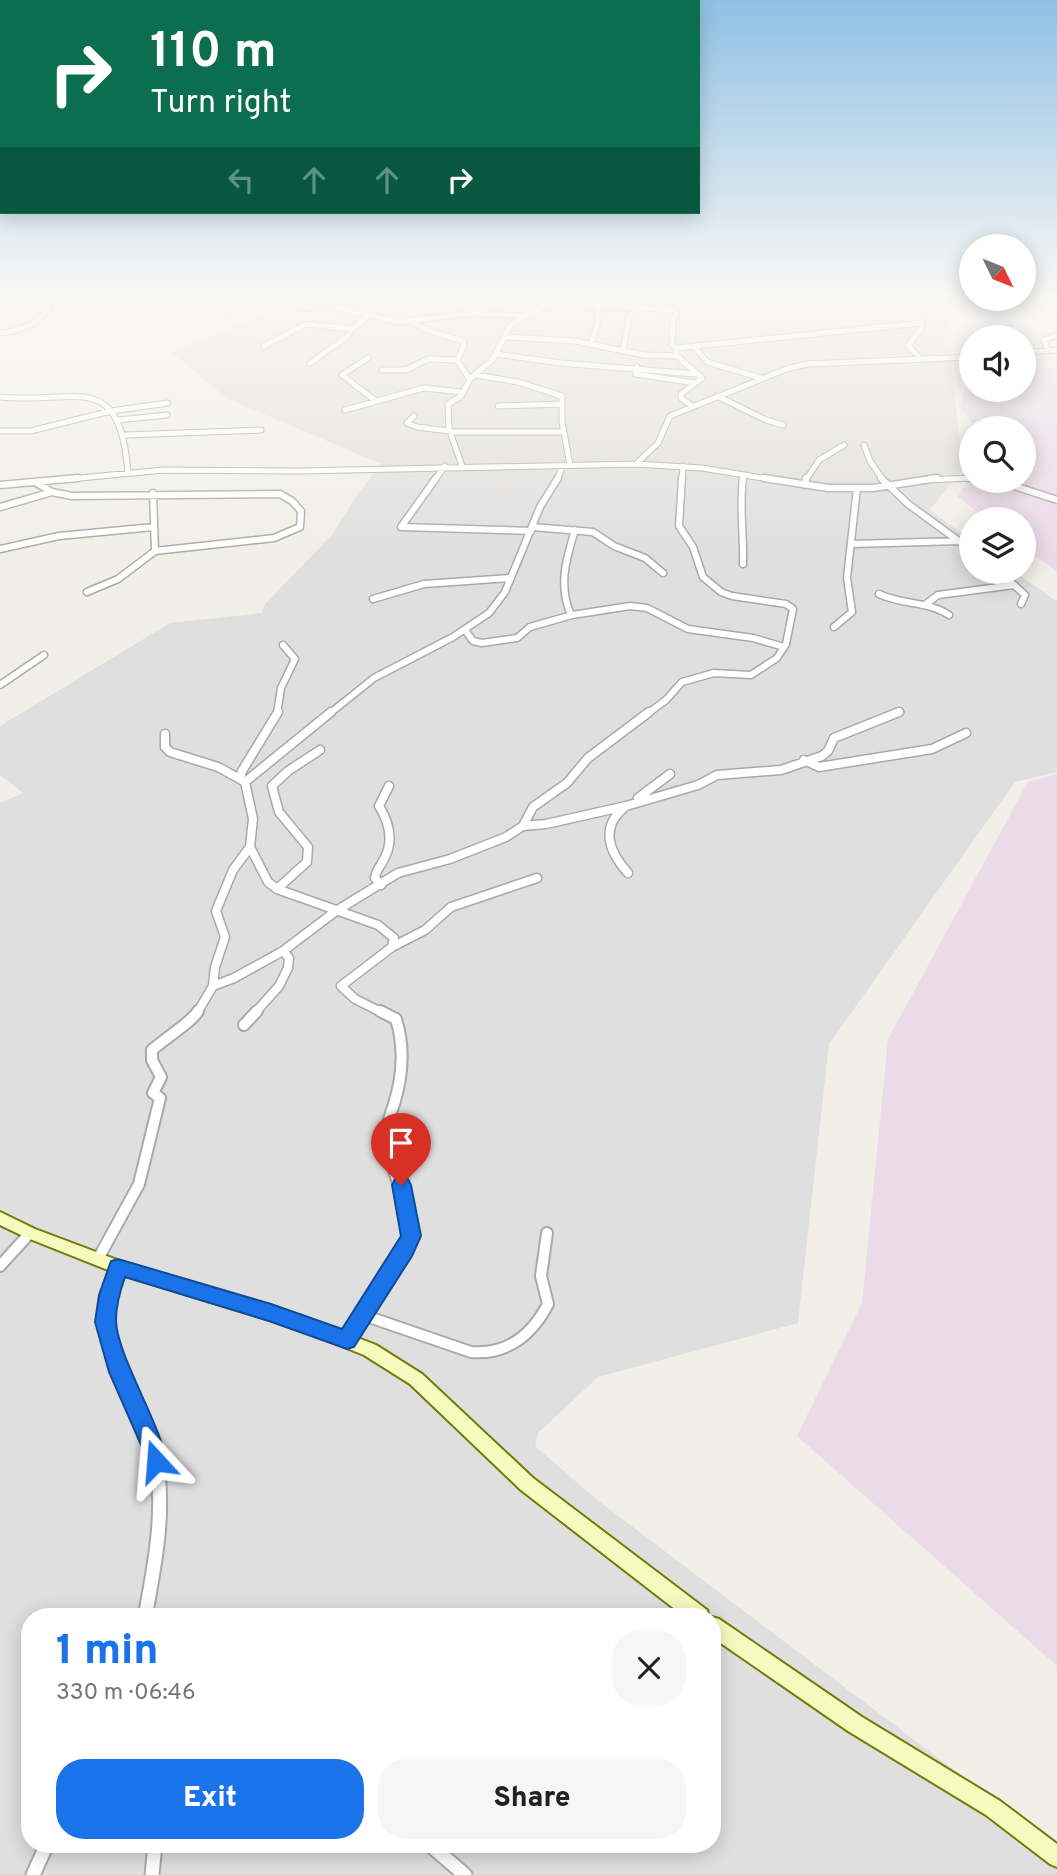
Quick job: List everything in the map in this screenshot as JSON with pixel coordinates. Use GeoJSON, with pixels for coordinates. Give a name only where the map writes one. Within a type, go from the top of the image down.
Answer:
{"type":"FeatureCollection","features":[{"type":"Feature","properties":{"kind":"street"},"geometry":{"type":"LineString","coordinates":[[350,382],[373,400]]}},
{"type":"Feature","properties":{"kind":"street"},"geometry":{"type":"LineString","coordinates":[[463,466],[450,431],[449,404],[463,392],[466,382]]}},
{"type":"Feature","properties":{"kind":"street"},"geometry":{"type":"LineString","coordinates":[[243,781],[374,678],[465,630],[495,607],[511,578],[549,490],[566,465],[563,399],[556,393],[514,382]]}},
{"type":"Feature","properties":{"kind":"street"},"geometry":{"type":"LineString","coordinates":[[685,382],[695,383]]}},
{"type":"Feature","properties":{"kind":"street"},"geometry":{"type":"LineString","coordinates":[[636,464],[658,443],[670,416],[754,382]]}},
{"type":"Feature","properties":{"kind":"street"},"geometry":{"type":"LineString","coordinates":[[692,406],[680,396],[695,383]]}},
{"type":"Feature","properties":{"kind":"street"},"geometry":{"type":"LineString","coordinates":[[345,410],[373,400],[424,388],[463,392]]}},
{"type":"Feature","properties":{"kind":"street"},"geometry":{"type":"LineString","coordinates":[[0,397],[19,399],[86,394],[102,402],[118,421],[125,435],[128,472]]}},
{"type":"Feature","properties":{"kind":"street"},"geometry":{"type":"LineString","coordinates":[[717,396],[746,408],[763,420],[783,425]]}},
{"type":"Feature","properties":{"kind":"street"},"geometry":{"type":"LineString","coordinates":[[0,431],[31,431],[111,411],[168,403]]}},
{"type":"Feature","properties":{"kind":"street"},"geometry":{"type":"LineString","coordinates":[[498,406],[562,404]]}},
{"type":"Feature","properties":{"kind":"street"},"geometry":{"type":"LineString","coordinates":[[118,421],[167,415]]}},
{"type":"Feature","properties":{"kind":"street"},"geometry":{"type":"LineString","coordinates":[[414,416],[407,423],[411,426],[450,431],[564,432]]}},
{"type":"Feature","properties":{"kind":"street"},"geometry":{"type":"LineString","coordinates":[[125,435],[261,430]]}},
{"type":"Feature","properties":{"kind":"street"},"geometry":{"type":"LineString","coordinates":[[805,485],[806,478],[819,458],[844,445]]}},
{"type":"Feature","properties":{"kind":"street"},"geometry":{"type":"LineString","coordinates":[[864,445],[870,464],[890,486],[918,513],[959,540]]}},
{"type":"Feature","properties":{"kind":"street"},"geometry":{"type":"LineString","coordinates":[[0,485],[128,472],[636,464],[683,466],[805,485],[857,488],[890,486],[943,477],[959,478]]}},
{"type":"Feature","properties":{"kind":"street"},"geometry":{"type":"LineString","coordinates":[[523,826],[533,807],[560,790],[587,758],[666,700],[682,682],[714,673],[751,676],[777,658],[784,647],[792,607],[732,596],[721,592],[704,577],[693,547],[679,526],[683,466]]}},
{"type":"Feature","properties":{"kind":"street"},"geometry":{"type":"LineString","coordinates":[[445,467],[401,527],[593,532],[614,546],[639,554],[663,573]]}},
{"type":"Feature","properties":{"kind":"street"},"geometry":{"type":"LineString","coordinates":[[743,475],[739,505],[744,544],[743,564]]}},
{"type":"Feature","properties":{"kind":"street"},"geometry":{"type":"LineString","coordinates":[[33,481],[52,492],[72,496],[280,494],[298,506],[302,522],[300,527],[289,534],[155,551],[118,579],[87,592]]}},
{"type":"Feature","properties":{"kind":"street"},"geometry":{"type":"LineString","coordinates":[[834,627],[852,611],[854,600],[846,575],[857,488]]}},
{"type":"Feature","properties":{"kind":"street"},"geometry":{"type":"LineString","coordinates":[[0,507],[52,492]]}},
{"type":"Feature","properties":{"kind":"street"},"geometry":{"type":"LineString","coordinates":[[1036,493],[1057,500]]}},
{"type":"Feature","properties":{"kind":"street"},"geometry":{"type":"LineString","coordinates":[[153,494],[155,551]]}},
{"type":"Feature","properties":{"kind":"street"},"geometry":{"type":"LineString","coordinates":[[0,549],[50,537],[154,527]]}},
{"type":"Feature","properties":{"kind":"street"},"geometry":{"type":"LineString","coordinates":[[571,615],[564,603],[563,581],[575,530]]}},
{"type":"Feature","properties":{"kind":"street"},"geometry":{"type":"LineString","coordinates":[[852,544],[959,541]]}},
{"type":"Feature","properties":{"kind":"street"},"geometry":{"type":"LineString","coordinates":[[373,599],[397,590],[434,582],[511,578]]}},
{"type":"Feature","properties":{"kind":"street"},"geometry":{"type":"LineString","coordinates":[[926,604],[938,595],[1014,585],[1026,600],[1021,604]]}},
{"type":"Feature","properties":{"kind":"street"},"geometry":{"type":"LineString","coordinates":[[879,594],[889,599],[926,604],[942,609],[949,615]]}},
{"type":"Feature","properties":{"kind":"street"},"geometry":{"type":"LineString","coordinates":[[465,630],[473,641],[496,642],[517,638],[530,627],[571,615],[630,606],[647,608],[688,629],[753,638],[784,647]]}},
{"type":"Feature","properties":{"kind":"street"},"geometry":{"type":"LineString","coordinates":[[98,1259],[139,1184],[152,1136],[160,1098],[153,1093],[161,1077],[152,1060],[152,1050],[177,1028],[195,1017],[213,986],[215,967],[225,937],[216,911],[233,870],[250,847],[253,819],[243,771],[278,712],[281,688],[295,659],[283,645]]}},
{"type":"Feature","properties":{"kind":"street"},"geometry":{"type":"LineString","coordinates":[[0,685],[44,654]]}},
{"type":"Feature","properties":{"kind":"street"},"geometry":{"type":"LineString","coordinates":[[213,986],[283,951],[336,911],[407,869],[478,849],[523,826],[556,822],[626,806],[698,785],[717,775],[780,769],[822,756],[828,751],[834,738],[900,712]]}},
{"type":"Feature","properties":{"kind":"street"},"geometry":{"type":"LineString","coordinates":[[804,760],[819,767],[933,749],[966,733]]}},
{"type":"Feature","properties":{"kind":"street"},"geometry":{"type":"LineString","coordinates":[[165,734],[165,747],[170,752],[218,767],[243,781]]}},
{"type":"Feature","properties":{"kind":"street"},"geometry":{"type":"LineString","coordinates":[[277,889],[307,862],[308,847],[274,804],[272,786],[280,774],[306,762],[320,750]]}},
{"type":"Feature","properties":{"kind":"street"},"geometry":{"type":"LineString","coordinates":[[628,873],[611,850],[611,827],[618,810],[670,775]]}},
{"type":"Feature","properties":{"kind":"street"},"geometry":{"type":"LineString","coordinates":[[381,885],[375,878],[376,870],[386,858],[390,840],[388,821],[379,806],[389,786]]}},
{"type":"Feature","properties":{"kind":"street"},"geometry":{"type":"LineString","coordinates":[[250,847],[268,882],[277,889],[377,925],[394,938],[392,947]]}},
{"type":"Feature","properties":{"kind":"street"},"geometry":{"type":"LineString","coordinates":[[347,1340],[405,1250],[411,1236],[387,1135],[402,1073],[404,1047],[397,1019],[355,999],[341,986],[392,947],[425,930],[451,907],[537,878]]}},
{"type":"Feature","properties":{"kind":"street"},"geometry":{"type":"LineString","coordinates":[[244,1025],[272,995],[288,971],[289,958],[283,951]]}},
{"type":"Feature","properties":{"kind":"street"},"geometry":{"type":"LineString","coordinates":[[0,1218],[30,1233],[118,1267],[271,1312],[370,1350],[416,1379],[527,1483],[688,1608]]}},
{"type":"Feature","properties":{"kind":"street"},"geometry":{"type":"LineString","coordinates":[[0,1266],[30,1233]]}},
{"type":"Feature","properties":{"kind":"street"},"geometry":{"type":"LineString","coordinates":[[363,1315],[471,1352],[491,1354],[511,1347],[531,1328],[548,1304],[541,1276],[547,1233]]}},
{"type":"Feature","properties":{"kind":"street"},"geometry":{"type":"LineString","coordinates":[[118,1267],[109,1295],[106,1322],[119,1372],[153,1447],[159,1475],[157,1556],[147,1608]]}},
{"type":"Feature","properties":{"kind":"street"},"geometry":{"type":"LineString","coordinates":[[721,1632],[855,1724],[993,1808],[1057,1857]]}},
{"type":"Feature","properties":{"kind":"street"},"geometry":{"type":"LineString","coordinates":[[33,1875],[43,1853]]}},
{"type":"Feature","properties":{"kind":"street"},"geometry":{"type":"LineString","coordinates":[[152,1875],[154,1853]]}},
{"type":"Feature","properties":{"kind":"street"},"geometry":{"type":"LineString","coordinates":[[439,1853],[465,1875]]}},
{"type":"Feature","properties":{"kind":"shaded area"},"geometry":{"type":"Polygon","coordinates":[[[207,382],[953,382],[959,434],[959,474],[930,510],[959,531],[959,584],[1032,584],[1057,602],[1057,772],[1015,782],[829,1044],[798,1323],[598,1377],[538,1433],[535,1446],[596,1499],[1057,1848],[1057,1875],[0,1875],[0,803],[23,793],[0,775],[0,726],[170,623],[262,613],[265,604],[332,535],[381,464],[228,399],[207,382]]]}},
{"type":"Feature","properties":{"kind":"shaded area"},"geometry":{"type":"Polygon","coordinates":[[[1036,382],[1057,382],[1057,572],[1036,556],[1036,507],[971,507],[957,496],[959,493],[1036,493],[1036,416],[967,416],[960,408],[961,402],[1036,402],[1036,382]]]}},
{"type":"Feature","properties":{"kind":"shaded area"},"geometry":{"type":"Polygon","coordinates":[[[1057,774],[1057,1666],[797,1436],[862,1303],[888,1039],[1028,782],[1057,774]]]}},
{"type":"Feature","properties":{"kind":"route"},"geometry":{"type":"LineString","coordinates":[[156,1461],[153,1447],[119,1372],[108,1333],[106,1310],[118,1267],[271,1312],[347,1340],[405,1250],[411,1236],[401,1185]]}}]}
